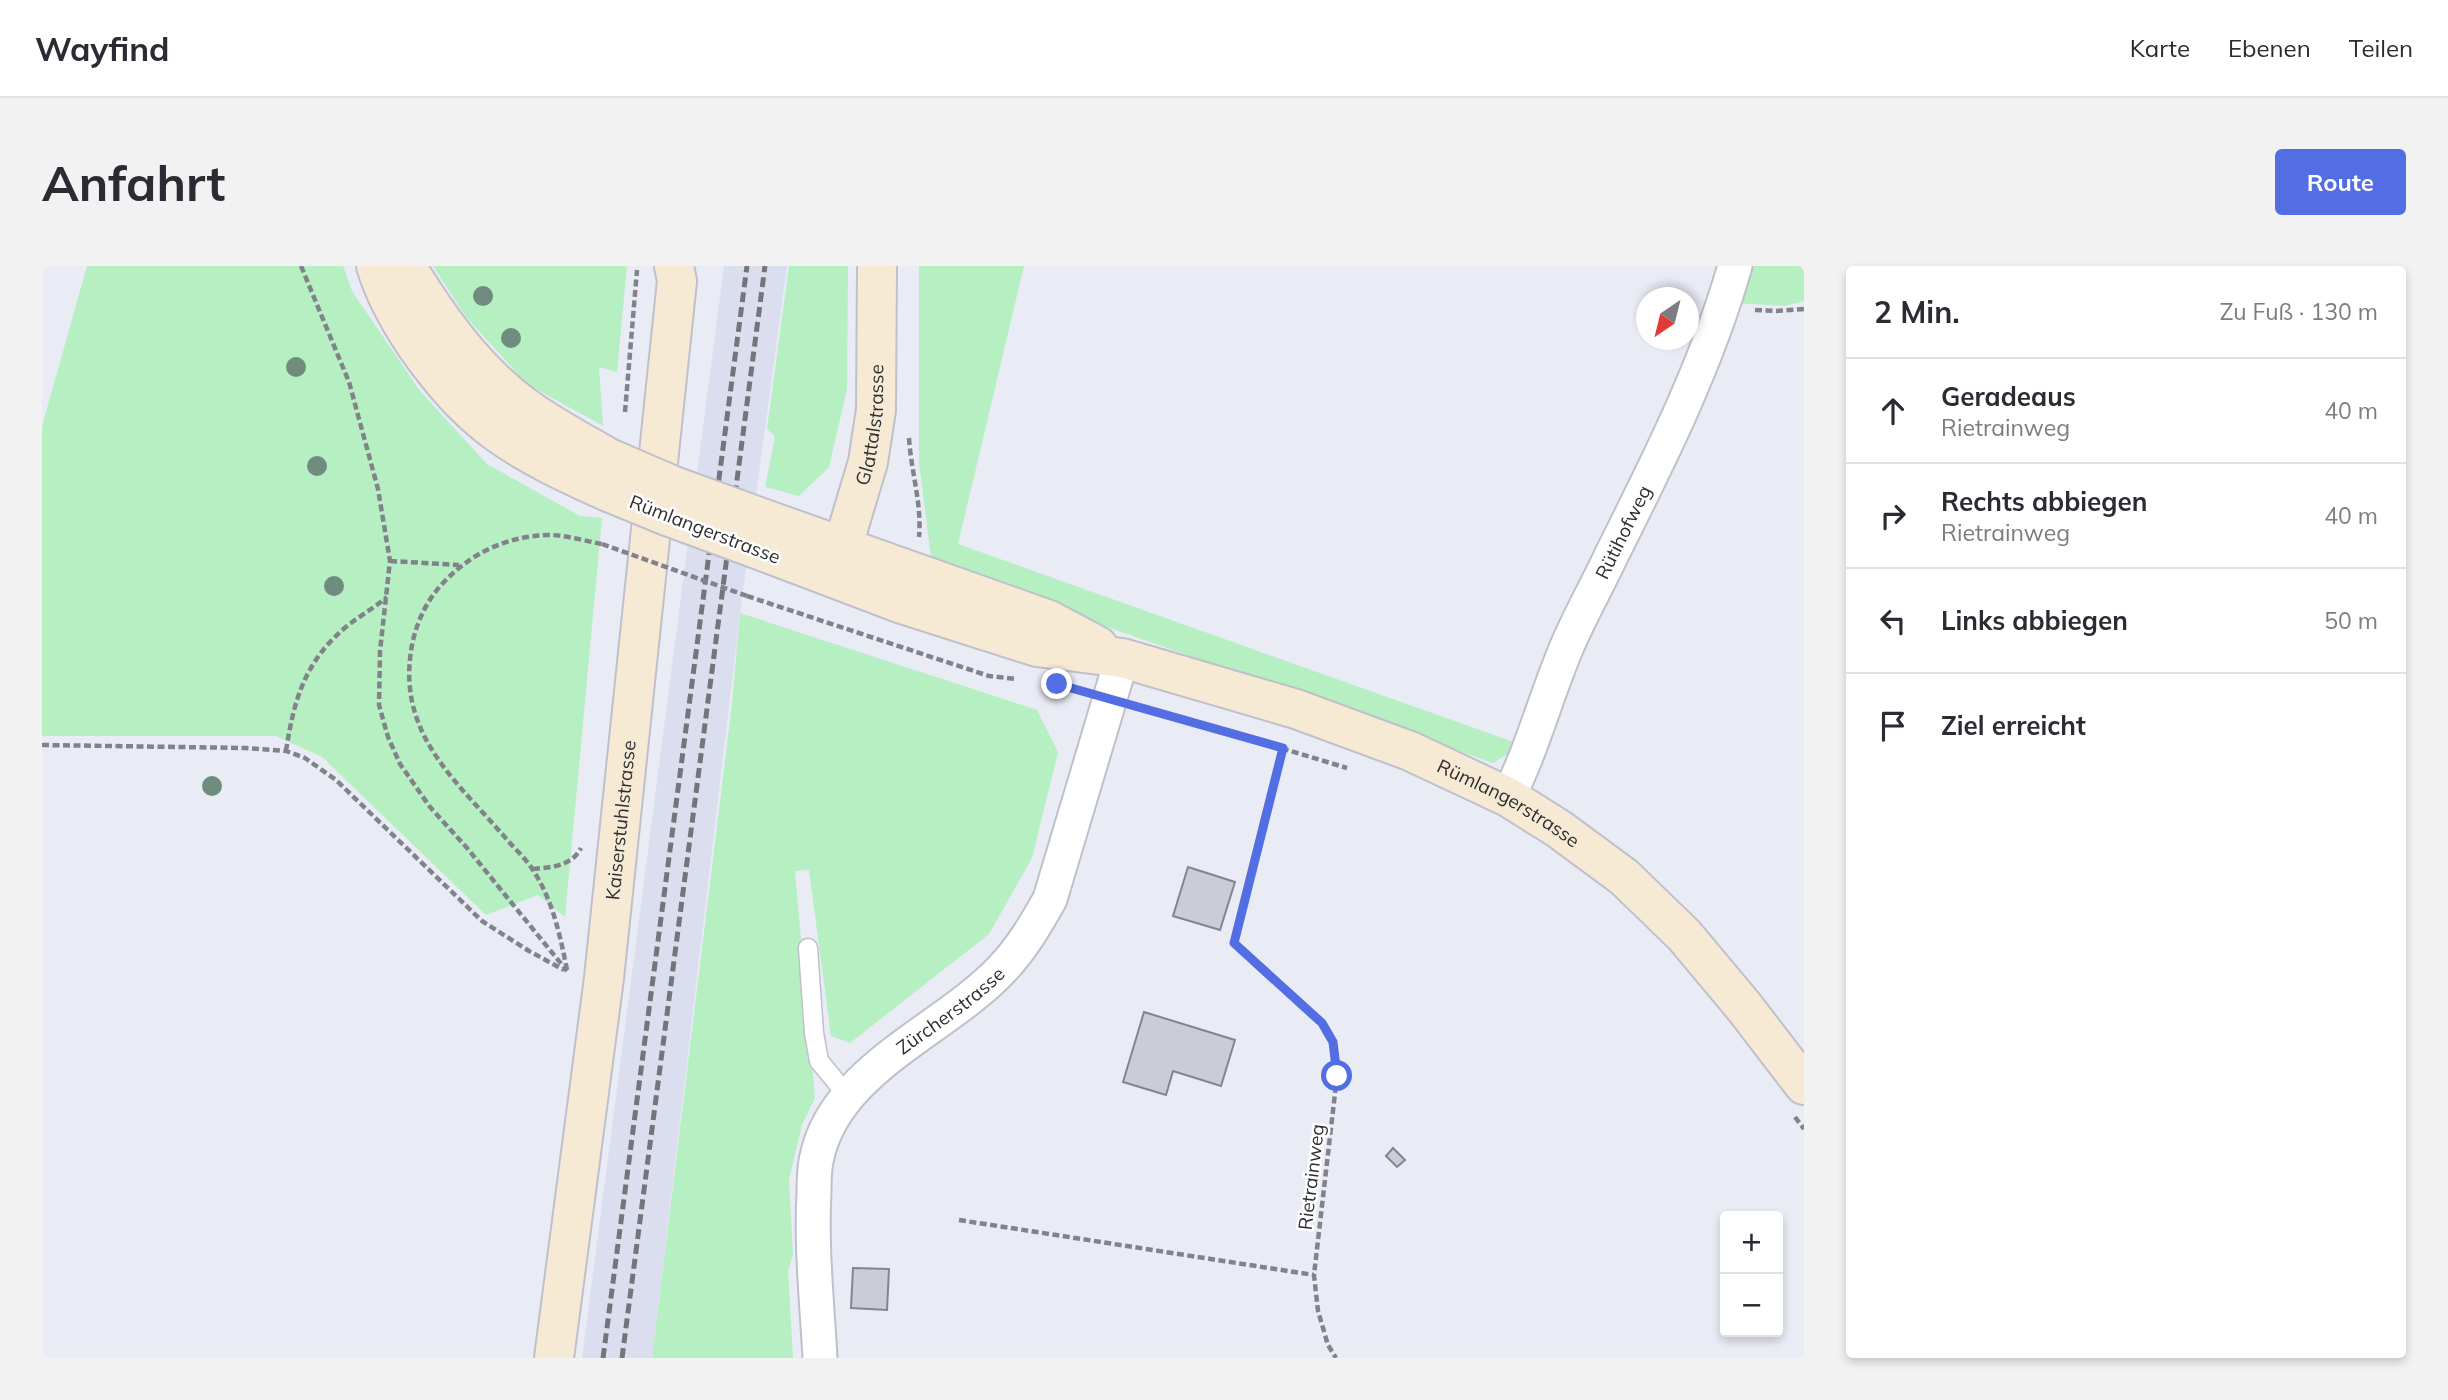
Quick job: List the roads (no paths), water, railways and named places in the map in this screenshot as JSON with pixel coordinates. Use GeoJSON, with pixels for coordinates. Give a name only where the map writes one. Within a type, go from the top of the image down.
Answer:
{"type":"FeatureCollection","features":[{"type":"Feature","properties":{"kind":"street","name":"Rümlangerstrasse"},"geometry":{"type":"LineString","coordinates":[[376,266],[383,289],[409,335],[446,384],[481,420],[525,451],[608,475]]}},
{"type":"Feature","properties":{"kind":"street","name":"Rümlangerstrasse"},"geometry":{"type":"LineString","coordinates":[[406,266],[437,315],[474,360],[500,386],[562,432],[608,475],[667,516],[756,533],[839,562],[902,604],[1037,647],[1122,658],[1296,709],[1410,751],[1508,797],[1559,829],[1624,877],[1684,935],[1745,1009],[1799,1100]]}},
{"type":"Feature","properties":{"kind":"street","name":"Glattalstrasse"},"geometry":{"type":"LineString","coordinates":[[839,562],[868,462],[876,410],[877,266]]}},
{"type":"Feature","properties":{"kind":"street","name":"Rütihofweg"},"geometry":{"type":"LineString","coordinates":[[1508,797],[1526,762],[1568,644],[1668,440],[1720,317],[1734,266]]}},
{"type":"Feature","properties":{"kind":"street","name":"Kaiserstuhlstrasse"},"geometry":{"type":"LineString","coordinates":[[554,1358],[604,978],[678,271]]}},
{"type":"Feature","properties":{"kind":"street","name":"Zürcherstrasse"},"geometry":{"type":"LineString","coordinates":[[820,1358],[812,1220],[816,1160],[831,1120],[848,1096],[871,1073],[1001,971],[1030,936],[1050,899],[1122,658]]}},
{"type":"Feature","properties":{"kind":"lane"},"geometry":{"type":"LineString","coordinates":[[808,948],[814,1033],[819,1061],[848,1096]]}},
{"type":"Feature","properties":{"kind":"railway"},"geometry":{"type":"LineString","coordinates":[[603,1358],[747,266]]}},
{"type":"Feature","properties":{"kind":"railway"},"geometry":{"type":"LineString","coordinates":[[622,1358],[765,266]]}}]}
